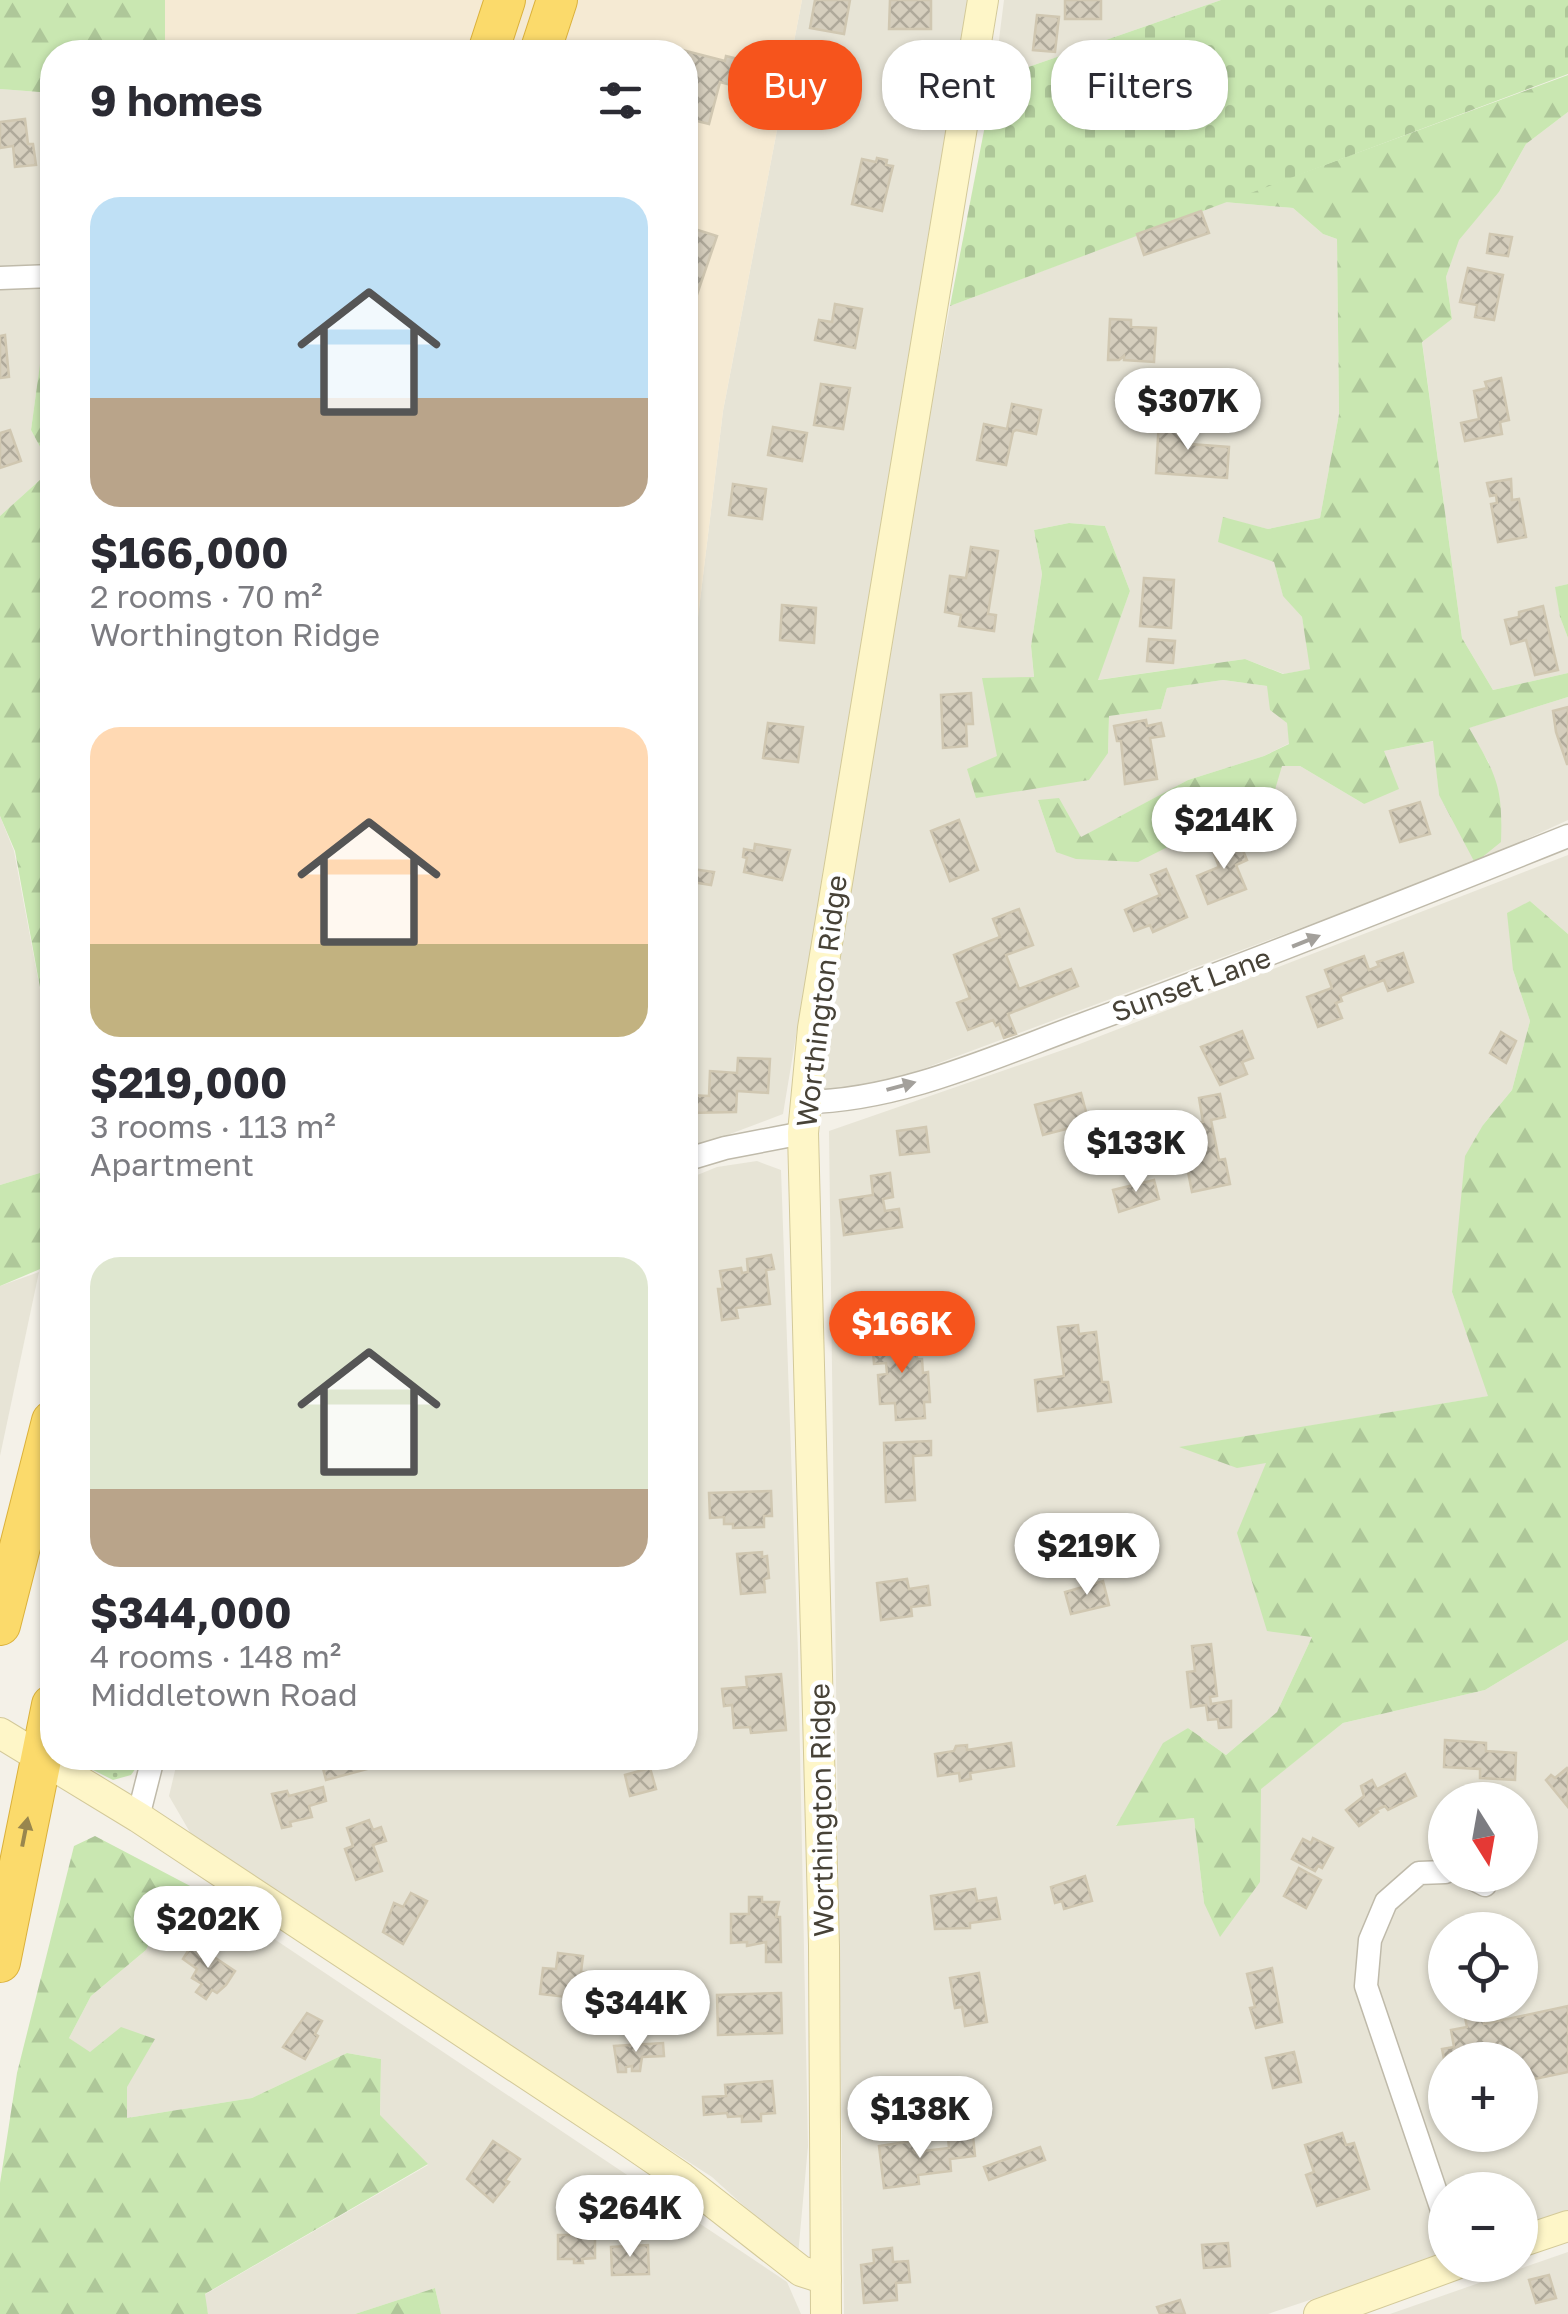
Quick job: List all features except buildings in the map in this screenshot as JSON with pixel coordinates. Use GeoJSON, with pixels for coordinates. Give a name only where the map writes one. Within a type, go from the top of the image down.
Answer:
{"type":"FeatureCollection","features":[{"type":"Feature","properties":{"kind":"highway"},"geometry":{"type":"LineString","coordinates":[[492,40],[505,0]]}},
{"type":"Feature","properties":{"kind":"highway"},"geometry":{"type":"LineString","coordinates":[[544,40],[557,0]]}},
{"type":"Feature","properties":{"kind":"highway"},"geometry":{"type":"LineString","coordinates":[[0,1625],[40,1468]]}},
{"type":"Feature","properties":{"kind":"highway"},"geometry":{"type":"LineString","coordinates":[[0,1962],[40,1759]]}},
{"type":"Feature","properties":{"kind":"street","name":"Worthington Ridge"},"geometry":{"type":"LineString","coordinates":[[826,2314],[824,1946],[805,1102],[847,812],[983,0]]}},
{"type":"Feature","properties":{"kind":"street"},"geometry":{"type":"LineString","coordinates":[[0,278],[40,276]]}},
{"type":"Feature","properties":{"kind":"street","name":"Sunset Lane"},"geometry":{"type":"LineString","coordinates":[[805,1102],[847,1100],[957,1070],[1245,965],[1568,836]]}},
{"type":"Feature","properties":{"kind":"street"},"geometry":{"type":"LineString","coordinates":[[698,1156],[803,1134]]}},
{"type":"Feature","properties":{"kind":"street"},"geometry":{"type":"LineString","coordinates":[[0,1733],[40,1759]]}},
{"type":"Feature","properties":{"kind":"street"},"geometry":{"type":"LineString","coordinates":[[59,1770],[138,1817],[682,2178],[801,2271],[826,2278]]}},
{"type":"Feature","properties":{"kind":"street"},"geometry":{"type":"LineString","coordinates":[[138,1817],[150,1770]]}},
{"type":"Feature","properties":{"kind":"street"},"geometry":{"type":"LineString","coordinates":[[1428,1872],[1419,1872],[1386,1902],[1370,1940],[1366,1986],[1429,2172]]}},
{"type":"Feature","properties":{"kind":"street"},"geometry":{"type":"LineString","coordinates":[[1538,2236],[1568,2226]]}},
{"type":"Feature","properties":{"kind":"street"},"geometry":{"type":"LineString","coordinates":[[1319,2314],[1428,2274]]}},
{"type":"Feature","properties":{"kind":"shaded area"},"geometry":{"type":"Polygon","coordinates":[[[165,0],[802,0],[794,40],[728,40],[728,130],[777,130],[723,411],[698,618],[698,40],[165,40],[165,0]]]}},
{"type":"Feature","properties":{"kind":"shaded area"},"geometry":{"type":"Polygon","coordinates":[[[802,0],[969,0],[962,40],[882,40],[882,130],[947,130],[783,1114],[698,1146],[698,617],[723,411],[777,130],[862,130],[862,40],[794,40],[802,0]]]}},
{"type":"Feature","properties":{"kind":"shaded area"},"geometry":{"type":"Polygon","coordinates":[[[1004,0],[1221,0],[1106,40],[1051,40],[1051,59],[1031,66],[1031,40],[999,40],[1004,0]]]}},
{"type":"Feature","properties":{"kind":"shaded area"},"geometry":{"type":"Polygon","coordinates":[[[0,89],[40,92],[40,364],[31,430],[40,447],[40,480],[0,516],[0,89]]]}},
{"type":"Feature","properties":{"kind":"shaded area"},"geometry":{"type":"Polygon","coordinates":[[[1568,112],[1568,584],[1556,587],[1568,638],[1568,673],[1493,690],[1462,638],[1422,341],[1452,319],[1446,277],[1458,240],[1499,192],[1526,144],[1568,112]]]}},
{"type":"Feature","properties":{"kind":"shaded area"},"geometry":{"type":"Polygon","coordinates":[[[1224,202],[1293,208],[1323,234],[1337,239],[1339,414],[1320,518],[1268,529],[1223,518],[1274,562],[1283,595],[1302,617],[1311,669],[1284,674],[1245,659],[1097,680],[1130,591],[1105,526],[1069,523],[1034,530],[1042,574],[1031,646],[1034,678],[1108,753],[1109,716],[1161,709],[1167,688],[1223,680],[1267,686],[1287,723],[1290,743],[1264,756],[1188,780],[1080,838],[1038,800],[1056,852],[1282,766],[1300,766],[1364,804],[1384,751],[1434,741],[1439,795],[1489,763],[1468,728],[1568,697],[1568,820],[1475,863],[818,1108],[857,802],[950,306],[1224,202]]]}},
{"type":"Feature","properties":{"kind":"shaded area"},"geometry":{"type":"Polygon","coordinates":[[[0,816],[14,851],[40,989],[40,1173],[0,1185],[0,816]]]}},
{"type":"Feature","properties":{"kind":"shaded area"},"geometry":{"type":"Polygon","coordinates":[[[1568,855],[1568,934],[1530,901],[1513,970],[1530,1021],[1512,1090],[1483,1125],[1452,1292],[1489,1396],[1182,1447],[1267,1462],[1312,1637],[1277,1712],[1226,1755],[1188,1728],[1116,1825],[1194,1818],[1204,1903],[1260,1882],[1260,1789],[1343,1723],[1485,1690],[1568,1640],[1568,2212],[1538,2223],[1538,2172],[1428,2172],[1428,2261],[1268,2314],[844,2314],[829,1131],[1077,1045],[1568,855]]]}},
{"type":"Feature","properties":{"kind":"shaded area"},"geometry":{"type":"Polygon","coordinates":[[[757,1161],[781,1170],[798,1652],[808,2146],[798,2255],[712,2177],[195,1841],[169,1796],[175,1770],[698,1770],[698,1175],[717,1167],[757,1161]]]}},
{"type":"Feature","properties":{"kind":"shaded area"},"geometry":{"type":"Polygon","coordinates":[[[39,1272],[0,1456],[0,1286],[39,1272]]]}},
{"type":"Feature","properties":{"kind":"shaded area"},"geometry":{"type":"Polygon","coordinates":[[[213,1898],[787,2282],[801,2314],[441,2314],[435,2288],[355,2314],[208,2314],[204,2295],[428,2165],[380,2116],[381,2059],[347,2053],[252,2098],[127,2118],[127,2087],[69,2038],[91,1996],[146,1950],[164,1911],[203,1920],[213,1898]]]}},
{"type":"Feature","properties":{"kind":"shaded area"},"geometry":{"type":"Polygon","coordinates":[[[1568,2252],[1568,2314],[1390,2314],[1482,2282],[1538,2282],[1538,2262],[1568,2252]]]}},
{"type":"Feature","properties":{"kind":"green space"},"geometry":{"type":"Polygon","coordinates":[[[0,0],[165,0],[165,40],[40,40],[40,92],[0,89],[0,0]]]}},
{"type":"Feature","properties":{"kind":"green space"},"geometry":{"type":"Polygon","coordinates":[[[1221,0],[1568,0],[1568,74],[950,306],[984,130],[1031,130],[1031,66],[1051,59],[1051,130],[1228,130],[1228,40],[1106,40],[1221,0]]]}},
{"type":"Feature","properties":{"kind":"green space"},"geometry":{"type":"Polygon","coordinates":[[[1568,75],[1568,112],[1526,144],[1499,192],[1459,240],[1446,277],[1452,319],[1422,342],[1462,638],[1493,690],[1568,673],[1568,697],[1469,728],[1496,782],[1501,842],[1475,863],[1439,795],[1433,741],[1384,751],[1399,789],[1364,804],[1300,766],[1282,766],[1274,793],[1138,862],[1076,859],[1056,852],[1038,800],[1059,798],[1081,837],[1188,780],[1289,744],[1287,723],[1270,710],[1267,686],[1223,680],[1167,688],[1161,709],[1109,716],[1108,753],[1089,780],[976,798],[967,769],[997,756],[982,678],[1034,677],[1031,646],[1042,574],[1034,530],[1069,523],[1105,526],[1130,591],[1098,680],[1245,659],[1283,674],[1310,669],[1302,617],[1283,596],[1274,562],[1218,542],[1223,517],[1268,529],[1320,518],[1339,414],[1337,239],[1323,234],[1293,208],[1224,202],[1568,75]]]}},
{"type":"Feature","properties":{"kind":"green space"},"geometry":{"type":"Polygon","coordinates":[[[40,364],[40,447],[31,430],[40,364]]]}},
{"type":"Feature","properties":{"kind":"green space"},"geometry":{"type":"Polygon","coordinates":[[[40,480],[40,987],[15,851],[0,816],[0,516],[40,480]]]}},
{"type":"Feature","properties":{"kind":"green space"},"geometry":{"type":"Polygon","coordinates":[[[1568,584],[1568,638],[1555,587],[1568,584]]]}},
{"type":"Feature","properties":{"kind":"green space"},"geometry":{"type":"Polygon","coordinates":[[[1530,901],[1568,934],[1568,1640],[1485,1690],[1343,1723],[1261,1789],[1260,1882],[1220,1937],[1204,1903],[1194,1818],[1116,1826],[1163,1743],[1188,1728],[1226,1755],[1277,1712],[1312,1637],[1267,1631],[1237,1533],[1266,1463],[1237,1468],[1179,1447],[1488,1396],[1452,1292],[1465,1156],[1483,1125],[1512,1090],[1530,1021],[1513,970],[1507,913],[1530,901]]]}},
{"type":"Feature","properties":{"kind":"green space"},"geometry":{"type":"Polygon","coordinates":[[[40,1173],[40,1269],[0,1286],[0,1185],[40,1173]]]}},
{"type":"Feature","properties":{"kind":"green space"},"geometry":{"type":"Polygon","coordinates":[[[93,1770],[135,1770],[131,1775],[113,1780],[93,1770]]]}},
{"type":"Feature","properties":{"kind":"green space"},"geometry":{"type":"Polygon","coordinates":[[[95,1836],[213,1898],[203,1920],[164,1911],[146,1950],[91,1996],[69,2038],[90,2052],[121,2027],[155,2039],[127,2087],[127,2118],[252,2098],[347,2053],[381,2059],[380,2115],[428,2164],[205,2294],[208,2314],[0,2314],[0,2183],[17,2073],[74,1846],[95,1836]]]}},
{"type":"Feature","properties":{"kind":"green space"},"geometry":{"type":"Polygon","coordinates":[[[435,2288],[441,2314],[355,2314],[435,2288]]]}}]}
